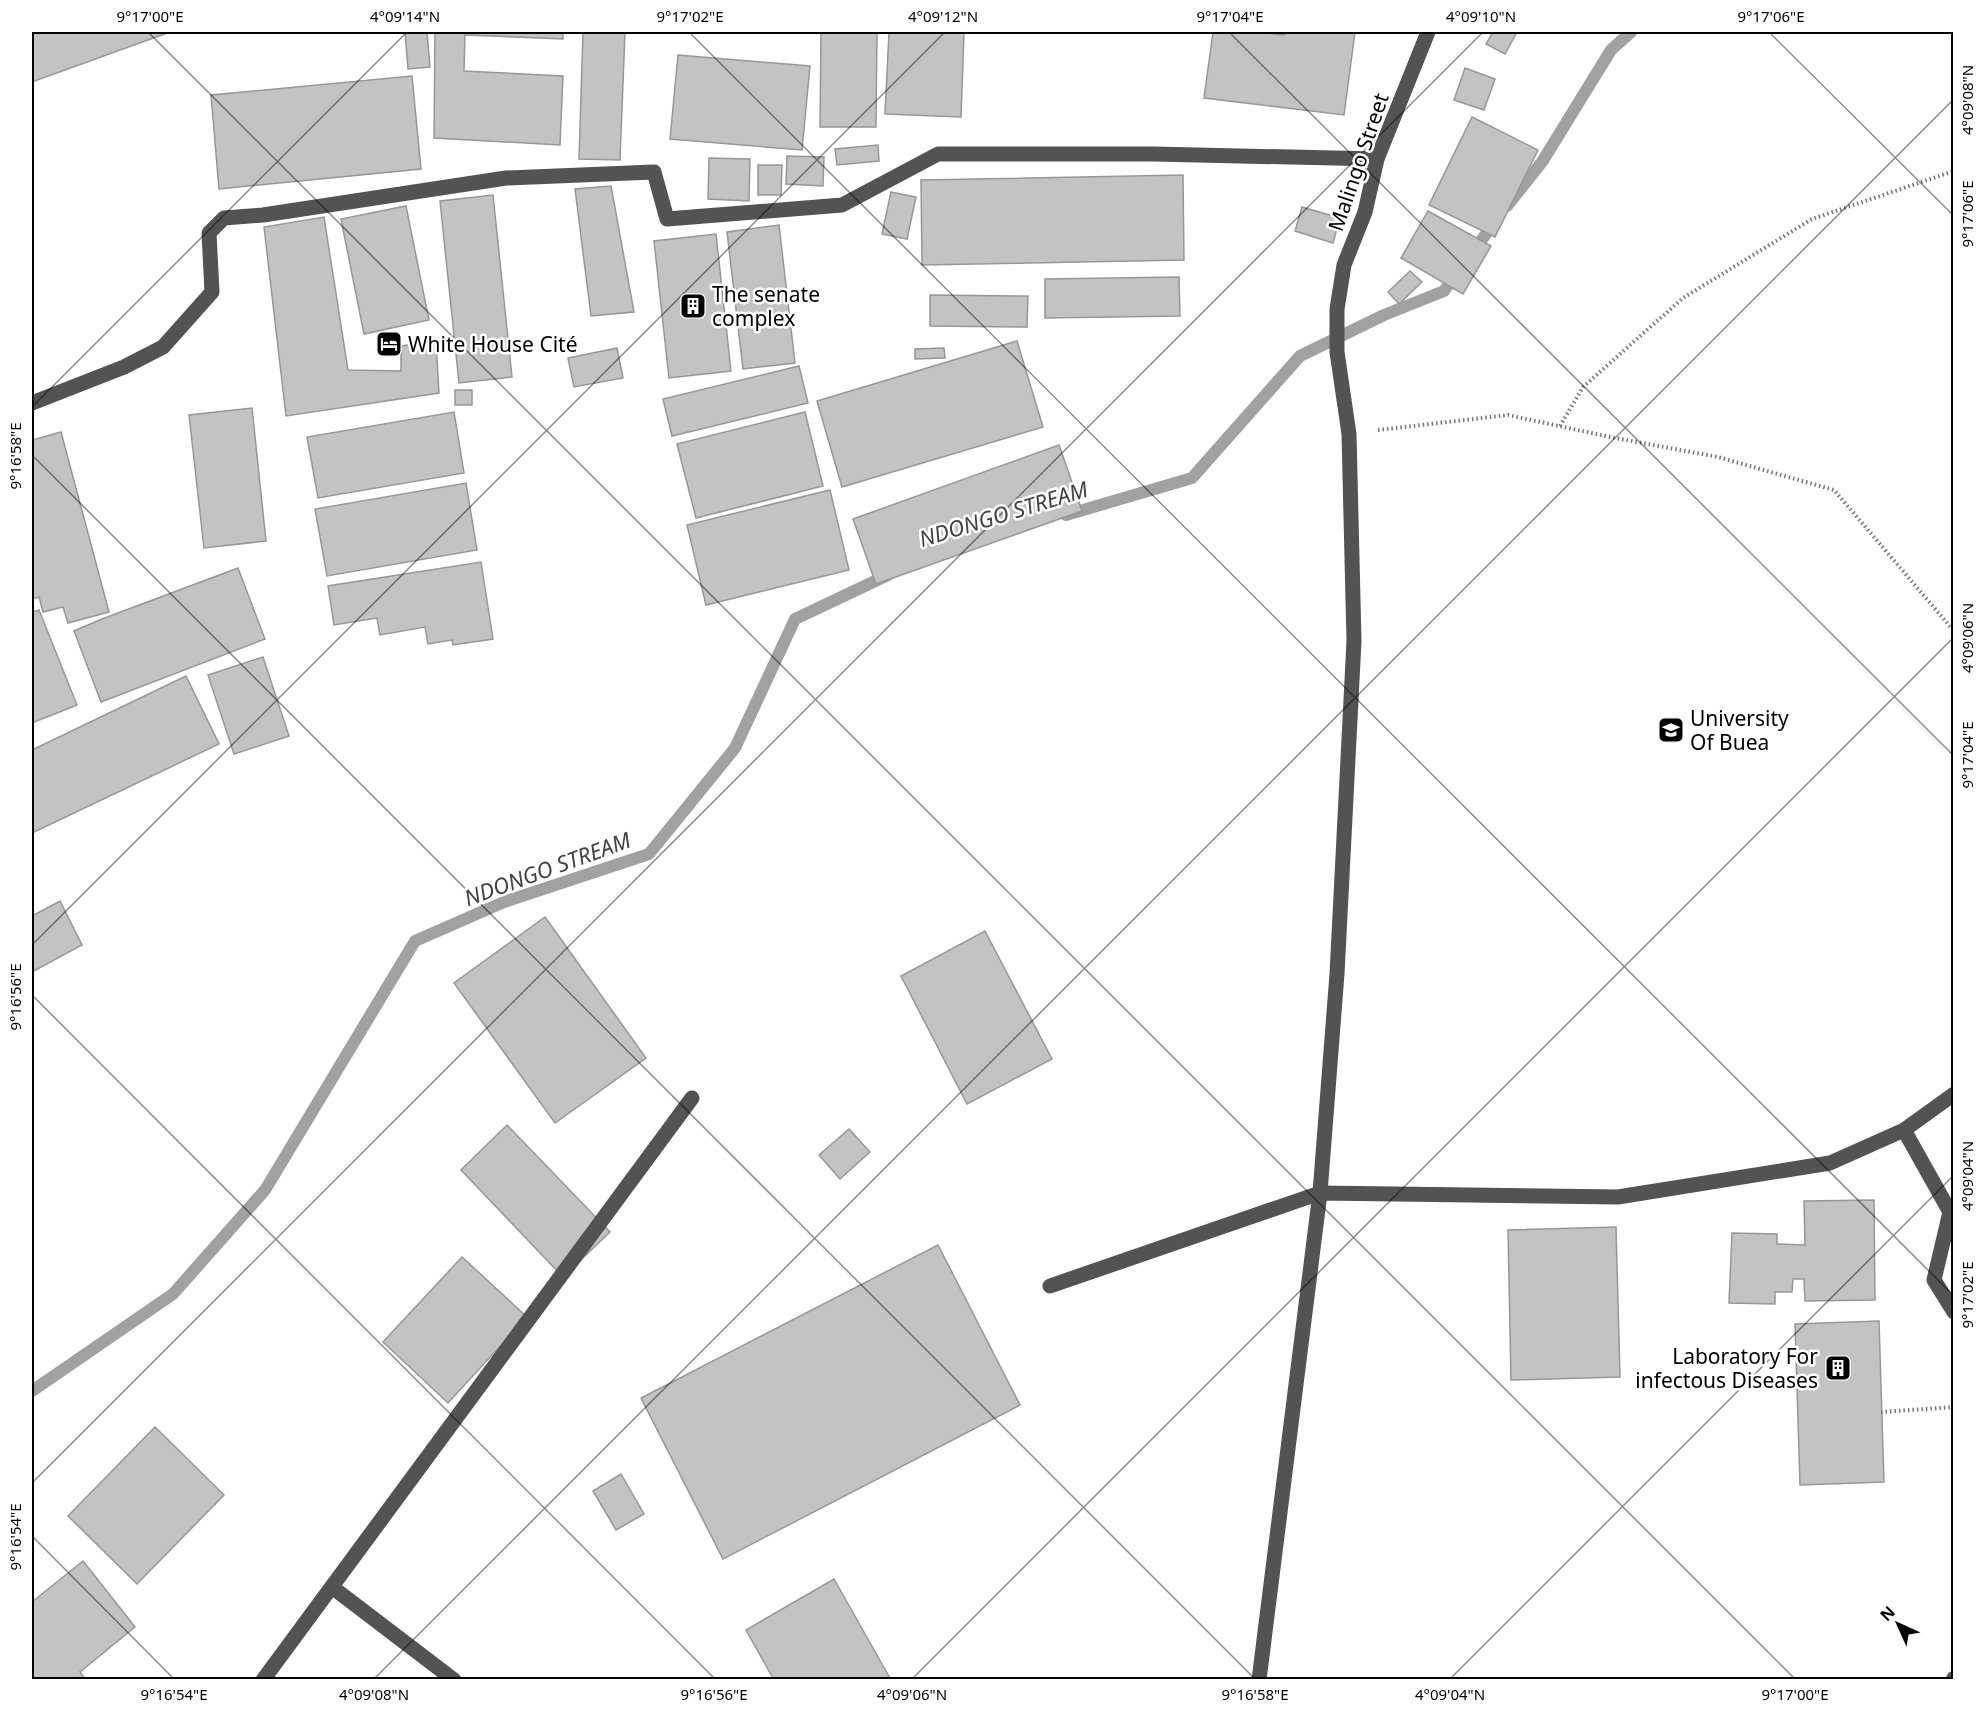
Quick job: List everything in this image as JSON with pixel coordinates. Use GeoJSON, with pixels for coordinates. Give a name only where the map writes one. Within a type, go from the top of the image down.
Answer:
{"type":"FeatureCollection","features":[{"type":"Feature","properties":{"kind":"street","name":"Malingo Street"},"geometry":{"type":"LineString","coordinates":[[1258,1680],[1320,1193],[1337,974],[1353,641],[1349,434],[1337,352],[1337,309],[1344,265],[1365,212],[1377,159],[1428,32]]}},
{"type":"Feature","properties":{"kind":"street"},"geometry":{"type":"LineString","coordinates":[[32,403],[124,367],[163,347],[212,292],[209,233],[224,218],[263,215],[506,178],[654,172],[667,219],[842,205],[938,154],[1154,154],[1377,159]]}},
{"type":"Feature","properties":{"kind":"street"},"geometry":{"type":"LineString","coordinates":[[1050,1286],[1320,1193],[1618,1197],[1830,1163],[1904,1130],[1953,1094]]}},
{"type":"Feature","properties":{"kind":"street"},"geometry":{"type":"LineString","coordinates":[[263,1680],[692,1098]]}},
{"type":"Feature","properties":{"kind":"street"},"geometry":{"type":"LineString","coordinates":[[1904,1130],[1950,1212],[1934,1280],[1953,1312]]}},
{"type":"Feature","properties":{"kind":"street"},"geometry":{"type":"LineString","coordinates":[[332,1587],[454,1680]]}},
{"type":"Feature","properties":{"kind":"path"},"geometry":{"type":"LineString","coordinates":[[1560,426],[1583,387],[1683,298],[1812,219],[1953,171]]}},
{"type":"Feature","properties":{"kind":"path"},"geometry":{"type":"LineString","coordinates":[[1349,434],[1508,415],[1718,457],[1834,490],[1953,631]]}},
{"type":"Feature","properties":{"kind":"path"},"geometry":{"type":"LineString","coordinates":[[1881,1412],[1953,1407]]}},
{"type":"Feature","properties":{"kind":"building"},"geometry":{"type":"Polygon","coordinates":[[[32,32],[170,32],[32,82],[32,32]]]}},
{"type":"Feature","properties":{"kind":"building"},"geometry":{"type":"Polygon","coordinates":[[[405,32],[427,32],[430,67],[408,69],[405,32]]]}},
{"type":"Feature","properties":{"kind":"building"},"geometry":{"type":"Polygon","coordinates":[[[435,32],[563,32],[563,39],[465,35],[464,71],[563,76],[560,145],[434,138],[435,32]]]}},
{"type":"Feature","properties":{"kind":"building"},"geometry":{"type":"Polygon","coordinates":[[[583,32],[625,32],[620,160],[579,159],[583,32]]]}},
{"type":"Feature","properties":{"kind":"building"},"geometry":{"type":"Polygon","coordinates":[[[821,32],[877,32],[876,127],[820,127],[821,32]]]}},
{"type":"Feature","properties":{"kind":"building"},"geometry":{"type":"Polygon","coordinates":[[[889,32],[964,32],[961,117],[885,114],[889,32]]]}},
{"type":"Feature","properties":{"kind":"building"},"geometry":{"type":"Polygon","coordinates":[[[1213,32],[1258,32],[1284,35],[1284,32],[1355,32],[1344,115],[1204,98],[1213,32]]]}},
{"type":"Feature","properties":{"kind":"building"},"geometry":{"type":"Polygon","coordinates":[[[1493,32],[1517,32],[1505,54],[1486,44],[1493,32]]]}},
{"type":"Feature","properties":{"kind":"building"},"geometry":{"type":"Polygon","coordinates":[[[678,55],[810,66],[802,150],[670,139],[678,55]]]}},
{"type":"Feature","properties":{"kind":"building"},"geometry":{"type":"Polygon","coordinates":[[[1465,68],[1495,79],[1484,110],[1454,100],[1465,68]]]}},
{"type":"Feature","properties":{"kind":"building"},"geometry":{"type":"Polygon","coordinates":[[[412,76],[421,169],[219,189],[211,95],[412,76]]]}},
{"type":"Feature","properties":{"kind":"building"},"geometry":{"type":"Polygon","coordinates":[[[1472,117],[1538,150],[1495,237],[1429,205],[1472,117]]]}},
{"type":"Feature","properties":{"kind":"building"},"geometry":{"type":"Polygon","coordinates":[[[878,145],[879,161],[837,165],[835,149],[878,145]]]}},
{"type":"Feature","properties":{"kind":"building"},"geometry":{"type":"Polygon","coordinates":[[[787,156],[824,157],[823,186],[786,184],[787,156]]]}},
{"type":"Feature","properties":{"kind":"building"},"geometry":{"type":"Polygon","coordinates":[[[709,158],[750,159],[749,201],[708,199],[709,158]]]}},
{"type":"Feature","properties":{"kind":"building"},"geometry":{"type":"Polygon","coordinates":[[[758,165],[782,165],[781,195],[758,195],[758,165]]]}},
{"type":"Feature","properties":{"kind":"building"},"geometry":{"type":"Polygon","coordinates":[[[1183,175],[1184,260],[922,265],[921,180],[1183,175]]]}},
{"type":"Feature","properties":{"kind":"building"},"geometry":{"type":"Polygon","coordinates":[[[611,186],[634,312],[591,316],[575,189],[611,186]]]}},
{"type":"Feature","properties":{"kind":"building"},"geometry":{"type":"Polygon","coordinates":[[[891,192],[916,197],[907,239],[882,234],[891,192]]]}},
{"type":"Feature","properties":{"kind":"building"},"geometry":{"type":"Polygon","coordinates":[[[493,195],[512,377],[459,383],[440,201],[493,195]]]}},
{"type":"Feature","properties":{"kind":"building"},"geometry":{"type":"Polygon","coordinates":[[[406,206],[429,320],[364,334],[341,219],[406,206]]]}},
{"type":"Feature","properties":{"kind":"building"},"geometry":{"type":"Polygon","coordinates":[[[1302,207],[1340,218],[1333,243],[1295,231],[1302,207]]]}},
{"type":"Feature","properties":{"kind":"building"},"geometry":{"type":"Polygon","coordinates":[[[1428,211],[1491,246],[1463,294],[1401,258],[1428,211]]]}},
{"type":"Feature","properties":{"kind":"building"},"geometry":{"type":"Polygon","coordinates":[[[324,217],[348,370],[401,371],[401,346],[436,341],[439,393],[286,416],[264,227],[324,217]]]}},
{"type":"Feature","properties":{"kind":"building"},"geometry":{"type":"Polygon","coordinates":[[[779,225],[795,363],[743,369],[727,232],[779,225]]]}},
{"type":"Feature","properties":{"kind":"building","name":"The senate complex"},"geometry":{"type":"Polygon","coordinates":[[[716,234],[731,371],[669,378],[654,241],[716,234]]]}},
{"type":"Feature","properties":{"kind":"building"},"geometry":{"type":"Polygon","coordinates":[[[1410,271],[1422,282],[1399,304],[1388,292],[1410,271]]]}},
{"type":"Feature","properties":{"kind":"building"},"geometry":{"type":"Polygon","coordinates":[[[1179,277],[1180,316],[1045,318],[1045,279],[1179,277]]]}},
{"type":"Feature","properties":{"kind":"building"},"geometry":{"type":"Polygon","coordinates":[[[930,295],[1028,296],[1027,327],[930,326],[930,295]]]}},
{"type":"Feature","properties":{"kind":"building"},"geometry":{"type":"Polygon","coordinates":[[[1017,341],[1043,427],[842,487],[817,401],[1017,341]]]}},
{"type":"Feature","properties":{"kind":"building"},"geometry":{"type":"Polygon","coordinates":[[[617,348],[623,378],[574,387],[568,358],[617,348]]]}},
{"type":"Feature","properties":{"kind":"building"},"geometry":{"type":"Polygon","coordinates":[[[944,348],[945,358],[915,359],[915,349],[944,348]]]}},
{"type":"Feature","properties":{"kind":"building","name":"The senate complex"},"geometry":{"type":"Polygon","coordinates":[[[799,366],[808,403],[672,436],[663,399],[799,366]]]}},
{"type":"Feature","properties":{"kind":"building"},"geometry":{"type":"Polygon","coordinates":[[[455,390],[472,390],[472,405],[455,405],[455,390]]]}},
{"type":"Feature","properties":{"kind":"building"},"geometry":{"type":"Polygon","coordinates":[[[252,408],[266,541],[204,548],[189,415],[252,408]]]}},
{"type":"Feature","properties":{"kind":"building"},"geometry":{"type":"Polygon","coordinates":[[[454,412],[464,473],[318,498],[307,437],[454,412]]]}},
{"type":"Feature","properties":{"kind":"building"},"geometry":{"type":"Polygon","coordinates":[[[805,412],[823,486],[696,518],[677,444],[805,412]]]}},
{"type":"Feature","properties":{"kind":"building"},"geometry":{"type":"Polygon","coordinates":[[[61,432],[109,612],[68,623],[63,607],[43,612],[39,597],[32,599],[32,440],[61,432]]]}},
{"type":"Feature","properties":{"kind":"building"},"geometry":{"type":"Polygon","coordinates":[[[1059,445],[1082,511],[876,584],[853,519],[1059,445]]]}},
{"type":"Feature","properties":{"kind":"building"},"geometry":{"type":"Polygon","coordinates":[[[466,483],[477,550],[327,576],[315,509],[466,483]]]}},
{"type":"Feature","properties":{"kind":"building"},"geometry":{"type":"Polygon","coordinates":[[[830,490],[849,570],[706,605],[687,525],[830,490]]]}},
{"type":"Feature","properties":{"kind":"building"},"geometry":{"type":"Polygon","coordinates":[[[481,562],[493,639],[453,645],[452,640],[428,644],[425,627],[380,635],[377,618],[334,625],[328,586],[481,562]]]}},
{"type":"Feature","properties":{"kind":"building"},"geometry":{"type":"Polygon","coordinates":[[[238,568],[265,639],[101,702],[74,631],[238,568]]]}},
{"type":"Feature","properties":{"kind":"building"},"geometry":{"type":"Polygon","coordinates":[[[39,610],[77,705],[32,723],[32,612],[39,610]]]}},
{"type":"Feature","properties":{"kind":"building"},"geometry":{"type":"Polygon","coordinates":[[[263,657],[289,736],[234,754],[208,675],[263,657]]]}},
{"type":"Feature","properties":{"kind":"building"},"geometry":{"type":"Polygon","coordinates":[[[186,676],[219,744],[32,833],[32,750],[186,676]]]}},
{"type":"Feature","properties":{"kind":"building"},"geometry":{"type":"Polygon","coordinates":[[[60,901],[82,945],[32,972],[32,916],[60,901]]]}},
{"type":"Feature","properties":{"kind":"building"},"geometry":{"type":"Polygon","coordinates":[[[545,917],[646,1058],[555,1123],[454,983],[545,917]]]}},
{"type":"Feature","properties":{"kind":"building"},"geometry":{"type":"Polygon","coordinates":[[[985,931],[1052,1059],[967,1104],[901,976],[985,931]]]}},
{"type":"Feature","properties":{"kind":"building"},"geometry":{"type":"Polygon","coordinates":[[[507,1125],[610,1232],[563,1277],[461,1170],[507,1125]]]}},
{"type":"Feature","properties":{"kind":"building"},"geometry":{"type":"Polygon","coordinates":[[[849,1129],[870,1152],[840,1179],[819,1155],[849,1129]]]}},
{"type":"Feature","properties":{"kind":"building"},"geometry":{"type":"Polygon","coordinates":[[[1874,1200],[1875,1300],[1805,1301],[1804,1279],[1793,1279],[1792,1292],[1775,1292],[1775,1304],[1729,1303],[1732,1233],[1777,1234],[1777,1244],[1805,1245],[1804,1201],[1874,1200]]]}},
{"type":"Feature","properties":{"kind":"building"},"geometry":{"type":"Polygon","coordinates":[[[1616,1227],[1620,1377],[1511,1380],[1508,1230],[1616,1227]]]}},
{"type":"Feature","properties":{"kind":"building"},"geometry":{"type":"Polygon","coordinates":[[[938,1245],[1020,1405],[723,1559],[641,1398],[938,1245]]]}},
{"type":"Feature","properties":{"kind":"building"},"geometry":{"type":"Polygon","coordinates":[[[462,1257],[527,1317],[448,1403],[383,1342],[462,1257]]]}},
{"type":"Feature","properties":{"kind":"building","name":"Laboratory For infectous Diseases"},"geometry":{"type":"Polygon","coordinates":[[[1879,1321],[1884,1482],[1800,1485],[1795,1324],[1879,1321]]]}},
{"type":"Feature","properties":{"kind":"building"},"geometry":{"type":"Polygon","coordinates":[[[155,1427],[224,1495],[137,1584],[68,1516],[155,1427]]]}},
{"type":"Feature","properties":{"kind":"building"},"geometry":{"type":"Polygon","coordinates":[[[621,1474],[644,1514],[616,1530],[593,1491],[621,1474]]]}},
{"type":"Feature","properties":{"kind":"building"},"geometry":{"type":"Polygon","coordinates":[[[83,1561],[135,1627],[80,1672],[86,1680],[32,1680],[32,1602],[83,1561]]]}},
{"type":"Feature","properties":{"kind":"building"},"geometry":{"type":"Polygon","coordinates":[[[834,1579],[891,1680],[774,1680],[746,1630],[834,1579]]]}},
{"type":"Feature","properties":{"kind":"waterway"},"geometry":{"type":"LineString","coordinates":[[1507,206],[1542,162],[1611,50],[1631,32]]}},
{"type":"Feature","properties":{"kind":"waterway"},"geometry":{"type":"LineString","coordinates":[[1473,252],[1496,220]]}},
{"type":"Feature","properties":{"kind":"waterway","name":"NDONGO STREAM"},"geometry":{"type":"LineString","coordinates":[[1066,515],[1192,478],[1300,356],[1384,315],[1444,291],[1457,273]]}},
{"type":"Feature","properties":{"kind":"waterway","name":"NDONGO STREAM"},"geometry":{"type":"LineString","coordinates":[[32,1391],[173,1294],[265,1190],[415,941],[504,902],[649,854],[735,748],[795,619],[888,575]]}},
{"type":"Feature","properties":{"kind":"place","name":"The senate complex"},"geometry":{"type":"Point","coordinates":[693,306]}},
{"type":"Feature","properties":{"kind":"place","name":"White House Cité"},"geometry":{"type":"Point","coordinates":[389,344]}},
{"type":"Feature","properties":{"kind":"place","name":"University Of Buea"},"geometry":{"type":"Point","coordinates":[1671,730]}},
{"type":"Feature","properties":{"kind":"place","name":"Laboratory For infectous Diseases"},"geometry":{"type":"Point","coordinates":[1838,1368]}}]}
